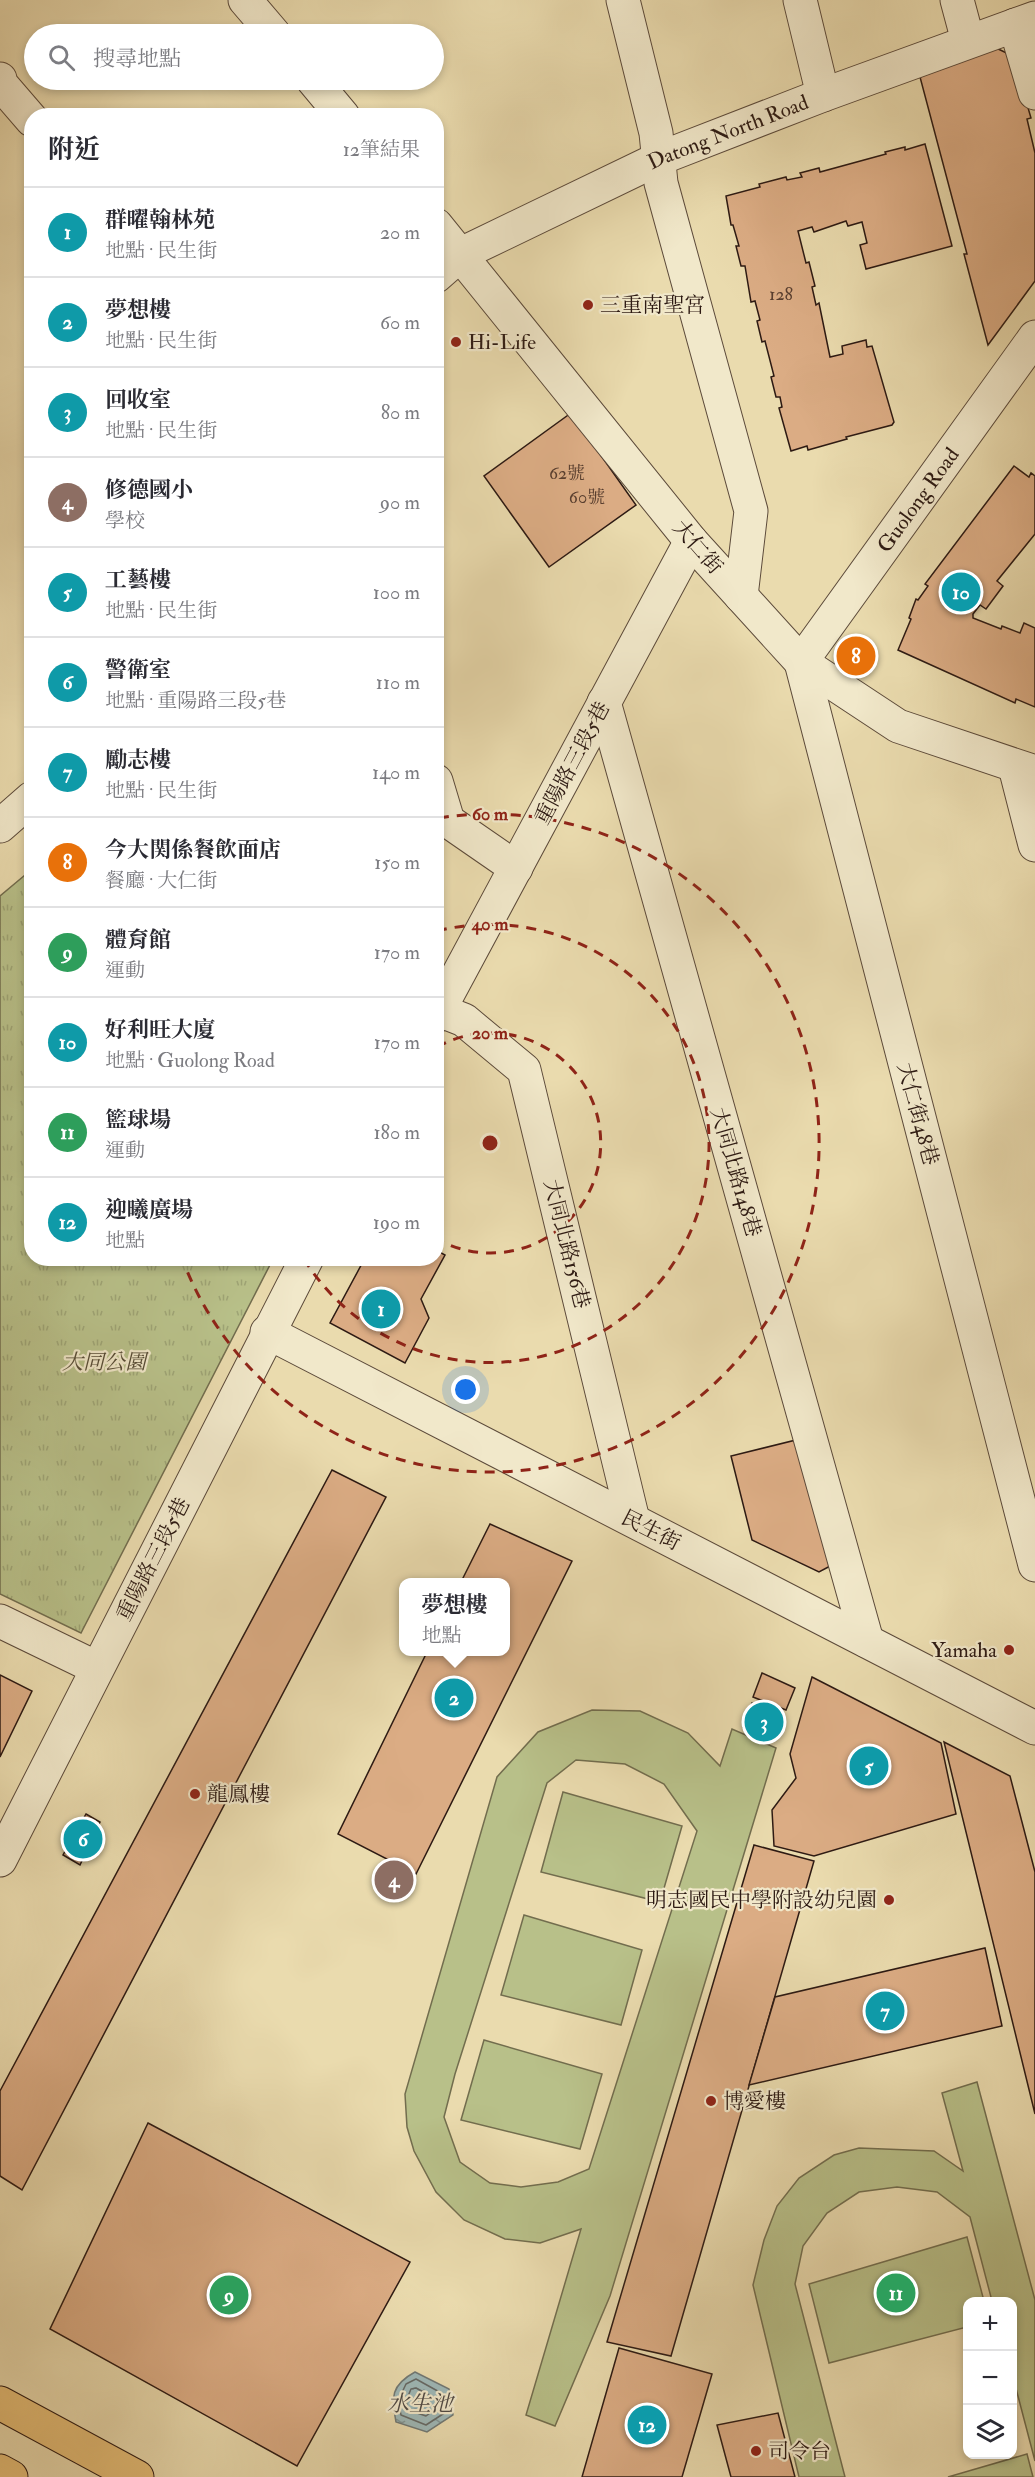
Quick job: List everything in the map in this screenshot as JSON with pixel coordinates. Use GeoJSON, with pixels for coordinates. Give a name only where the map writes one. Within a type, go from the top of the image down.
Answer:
{"type":"FeatureCollection","features":[{"type":"Feature","properties":{"kind":"main road"},"geometry":{"type":"LineString","coordinates":[[0,2403],[137,2477]]}},
{"type":"Feature","properties":{"kind":"main road"},"geometry":{"type":"LineString","coordinates":[[0,2471],[11,2477]]}},
{"type":"Feature","properties":{"kind":"street"},"geometry":{"type":"LineString","coordinates":[[245,0],[265,24]]}},
{"type":"Feature","properties":{"kind":"street"},"geometry":{"type":"LineString","coordinates":[[623,0],[656,133],[664,195],[751,511],[741,596]]}},
{"type":"Feature","properties":{"kind":"street"},"geometry":{"type":"LineString","coordinates":[[800,0],[823,94]]}},
{"type":"Feature","properties":{"kind":"street"},"geometry":{"type":"LineString","coordinates":[[957,0],[968,41]]}},
{"type":"Feature","properties":{"kind":"street"},"geometry":{"type":"LineString","coordinates":[[1025,21],[1035,93]]}},
{"type":"Feature","properties":{"kind":"street","name":"Datong North Road"},"geometry":{"type":"LineString","coordinates":[[444,269],[461,254],[658,159],[823,94],[1025,21]]}},
{"type":"Feature","properties":{"kind":"street"},"geometry":{"type":"LineString","coordinates":[[0,79],[1,84],[24,111]]}},
{"type":"Feature","properties":{"kind":"street"},"geometry":{"type":"LineString","coordinates":[[321,90],[336,108]]}},
{"type":"Feature","properties":{"kind":"street","name":"大仁街"},"geometry":{"type":"LineString","coordinates":[[444,234],[691,541],[801,662],[898,726],[1025,769]]}},
{"type":"Feature","properties":{"kind":"street","name":"Guolong Road"},"geometry":{"type":"LineString","coordinates":[[801,662],[1035,337]]}},
{"type":"Feature","properties":{"kind":"street","name":"重陽路三段5巷"},"geometry":{"type":"LineString","coordinates":[[444,1001],[691,541]]}},
{"type":"Feature","properties":{"kind":"street","name":"大仁街48巷"},"geometry":{"type":"LineString","coordinates":[[801,662],[1035,1565]]}},
{"type":"Feature","properties":{"kind":"street","name":"大同北路148巷"},"geometry":{"type":"LineString","coordinates":[[604,702],[867,1641]]}},
{"type":"Feature","properties":{"kind":"street"},"geometry":{"type":"LineString","coordinates":[[1025,769],[1035,845]]}},
{"type":"Feature","properties":{"kind":"street"},"geometry":{"type":"LineString","coordinates":[[0,826],[22,799]]}},
{"type":"Feature","properties":{"kind":"street"},"geometry":{"type":"LineString","coordinates":[[444,808],[448,821],[516,868]]}},
{"type":"Feature","properties":{"kind":"street","name":"大同北路156巷"},"geometry":{"type":"LineString","coordinates":[[444,1014],[464,1020],[524,1070],[633,1520]]}},
{"type":"Feature","properties":{"kind":"street","name":"重陽路三段5巷"},"geometry":{"type":"LineString","coordinates":[[0,1860],[267,1332],[303,1266]]}},
{"type":"Feature","properties":{"kind":"street","name":"民生街"},"geometry":{"type":"LineString","coordinates":[[267,1332],[1035,1728]]}},
{"type":"Feature","properties":{"kind":"street"},"geometry":{"type":"LineString","coordinates":[[0,1621],[97,1668]]}},
{"type":"Feature","properties":{"kind":"green space","name":"大同公園"},"geometry":{"type":"Polygon","coordinates":[[[24,876],[24,1266],[269,1266],[81,1633],[0,1594],[0,896],[24,876]]]}},
{"type":"Feature","properties":{"kind":"green space"},"geometry":{"type":"Polygon","coordinates":[[[592,1710],[640,1711],[688,1733],[720,1766],[732,1729],[776,1748],[610,2296],[555,2426],[526,2415],[581,2229],[540,2243],[505,2239],[464,2220],[436,2192],[414,2151],[407,2127],[405,2094],[497,1777],[538,1732],[592,1710]],[[576,1760],[547,1783],[455,2074],[444,2117],[460,2162],[490,2183],[521,2187],[558,2182],[589,2169],[697,1831],[664,1784],[625,1764],[576,1760]]]}},
{"type":"Feature","properties":{"kind":"green space"},"geometry":{"type":"Polygon","coordinates":[[[563,1792],[682,1826],[660,1902],[541,1872],[563,1792]]]}},
{"type":"Feature","properties":{"kind":"green space"},"geometry":{"type":"Polygon","coordinates":[[[524,1915],[642,1950],[621,2025],[501,1995],[524,1915]]]}},
{"type":"Feature","properties":{"kind":"green space"},"geometry":{"type":"Polygon","coordinates":[[[484,2040],[602,2074],[580,2149],[461,2120],[484,2040]]]}},
{"type":"Feature","properties":{"kind":"green space"},"geometry":{"type":"Polygon","coordinates":[[[977,2082],[1035,2300],[1035,2461],[1017,2392],[1017,2297],[991,2297],[970,2217],[937,2192],[897,2187],[859,2192],[827,2213],[803,2246],[795,2284],[845,2477],[799,2477],[753,2285],[764,2240],[777,2206],[799,2178],[834,2155],[859,2148],[934,2151],[963,2171],[942,2093],[977,2082]]]}},
{"type":"Feature","properties":{"kind":"green space"},"geometry":{"type":"Polygon","coordinates":[[[967,2237],[983,2297],[963,2297],[963,2328],[829,2363],[809,2284],[967,2237]]]}},
{"type":"Feature","properties":{"kind":"green space"},"geometry":{"type":"Polygon","coordinates":[[[1027,2454],[1033,2477],[948,2477],[1010,2459],[1017,2459],[1017,2457],[1027,2454]]]}},
{"type":"Feature","properties":{"kind":"water","name":"水生池"},"geometry":{"type":"Polygon","coordinates":[[[415,2372],[449,2389],[453,2415],[427,2432],[396,2422],[393,2399],[397,2387],[415,2372]]]}},
{"type":"Feature","properties":{"kind":"building"},"geometry":{"type":"Polygon","coordinates":[[[994,47],[1013,56],[1031,118],[1027,119],[1035,153],[1035,281],[988,345],[964,254],[967,254],[920,77],[994,47]]]}},
{"type":"Feature","properties":{"kind":"building"},"geometry":{"type":"Polygon","coordinates":[[[925,144],[952,246],[866,269],[860,245],[867,243],[862,222],[848,226],[846,221],[814,232],[812,227],[798,231],[806,263],[809,262],[815,286],[812,287],[816,305],[819,303],[830,357],[843,354],[842,346],[866,340],[867,347],[872,346],[894,422],[892,425],[808,450],[807,446],[791,451],[779,408],[782,407],[780,397],[776,397],[771,377],[774,376],[765,341],[762,342],[755,301],[751,302],[745,266],[741,266],[736,246],[739,246],[733,225],[731,225],[726,196],[786,177],[787,180],[802,177],[800,173],[819,168],[820,172],[886,154],[885,152],[905,147],[905,150],[925,144]]]}},
{"type":"Feature","properties":{"kind":"building"},"geometry":{"type":"Polygon","coordinates":[[[571,413],[636,505],[549,567],[484,476],[571,413]]]}},
{"type":"Feature","properties":{"kind":"building"},"geometry":{"type":"Polygon","coordinates":[[[1014,466],[1029,477],[1031,473],[1035,476],[1035,534],[997,581],[1003,586],[986,609],[980,605],[973,614],[973,618],[1001,629],[1002,626],[1020,633],[1024,623],[1035,628],[1035,707],[1016,699],[1015,703],[898,650],[911,619],[909,618],[916,599],[918,600],[928,586],[925,584],[1014,466]]]}},
{"type":"Feature","properties":{"kind":"building"},"geometry":{"type":"Polygon","coordinates":[[[361,1266],[439,1266],[421,1299],[429,1318],[405,1363],[330,1323],[361,1266]]]}},
{"type":"Feature","properties":{"kind":"building"},"geometry":{"type":"Polygon","coordinates":[[[800,1439],[834,1564],[819,1572],[752,1540],[731,1456],[800,1439]]]}},
{"type":"Feature","properties":{"kind":"building","name":"龍鳳樓"},"geometry":{"type":"Polygon","coordinates":[[[332,1470],[386,1497],[22,2190],[0,2176],[0,2091],[332,1470]]]}},
{"type":"Feature","properties":{"kind":"building"},"geometry":{"type":"Polygon","coordinates":[[[490,1524],[572,1561],[416,1874],[338,1834],[425,1656],[510,1656],[510,1578],[463,1578],[490,1524]]]}},
{"type":"Feature","properties":{"kind":"building"},"geometry":{"type":"Polygon","coordinates":[[[762,1673],[795,1688],[786,1710],[753,1697],[762,1673]]]}},
{"type":"Feature","properties":{"kind":"building"},"geometry":{"type":"Polygon","coordinates":[[[0,1675],[32,1691],[0,1757],[0,1675]]]}},
{"type":"Feature","properties":{"kind":"building"},"geometry":{"type":"Polygon","coordinates":[[[812,1677],[941,1743],[956,1814],[814,1856],[774,1846],[772,1810],[796,1778],[790,1754],[812,1677]]]}},
{"type":"Feature","properties":{"kind":"building"},"geometry":{"type":"Polygon","coordinates":[[[752,1703],[784,1718],[776,1740],[743,1727],[752,1703]]]}},
{"type":"Feature","properties":{"kind":"building"},"geometry":{"type":"Polygon","coordinates":[[[944,1742],[1010,1776],[1035,1872],[1035,2114],[944,1742]]]}},
{"type":"Feature","properties":{"kind":"building"},"geometry":{"type":"Polygon","coordinates":[[[86,1814],[100,1822],[80,1865],[63,1855],[86,1814]]]}},
{"type":"Feature","properties":{"kind":"building","name":"博愛樓"},"geometry":{"type":"Polygon","coordinates":[[[754,1845],[814,1861],[671,2356],[607,2342],[754,1845]]]}},
{"type":"Feature","properties":{"kind":"building"},"geometry":{"type":"Polygon","coordinates":[[[985,1948],[1002,2026],[749,2085],[775,1997],[985,1948]]]}},
{"type":"Feature","properties":{"kind":"building"},"geometry":{"type":"Polygon","coordinates":[[[148,2123],[410,2262],[297,2466],[50,2329],[148,2123]]]}},
{"type":"Feature","properties":{"kind":"building"},"geometry":{"type":"Polygon","coordinates":[[[619,2348],[712,2374],[682,2477],[582,2477],[619,2348]]]}},
{"type":"Feature","properties":{"kind":"building","name":"司令台"},"geometry":{"type":"Polygon","coordinates":[[[778,2413],[795,2477],[731,2477],[717,2425],[778,2413]]]}},
{"type":"Feature","properties":{"kind":"place","name":"三重南聖宮"},"geometry":{"type":"Point","coordinates":[588,305]}},
{"type":"Feature","properties":{"kind":"place","name":"Hi-Life"},"geometry":{"type":"Point","coordinates":[456,342]}},
{"type":"Feature","properties":{"kind":"place","name":"好利旺大廈"},"geometry":{"type":"Point","coordinates":[961,592]}},
{"type":"Feature","properties":{"kind":"place","name":"今大関係餐飲面店"},"geometry":{"type":"Point","coordinates":[856,656]}},
{"type":"Feature","properties":{"kind":"place","name":"群曜翰林苑"},"geometry":{"type":"Point","coordinates":[381,1309]}},
{"type":"Feature","properties":{"kind":"place","name":"Yamaha"},"geometry":{"type":"Point","coordinates":[1009,1650]}},
{"type":"Feature","properties":{"kind":"place","name":"夢想樓"},"geometry":{"type":"Point","coordinates":[454,1698]}},
{"type":"Feature","properties":{"kind":"place","name":"回收室"},"geometry":{"type":"Point","coordinates":[764,1722]}},
{"type":"Feature","properties":{"kind":"place","name":"工藝樓"},"geometry":{"type":"Point","coordinates":[869,1766]}},
{"type":"Feature","properties":{"kind":"place","name":"龍鳳樓"},"geometry":{"type":"Point","coordinates":[195,1794]}},
{"type":"Feature","properties":{"kind":"place","name":"警衛室"},"geometry":{"type":"Point","coordinates":[83,1839]}},
{"type":"Feature","properties":{"kind":"place","name":"修德國小"},"geometry":{"type":"Point","coordinates":[394,1880]}},
{"type":"Feature","properties":{"kind":"place","name":"明志國民中學附設幼兒園"},"geometry":{"type":"Point","coordinates":[889,1900]}},
{"type":"Feature","properties":{"kind":"place","name":"勵志樓"},"geometry":{"type":"Point","coordinates":[885,2011]}},
{"type":"Feature","properties":{"kind":"place","name":"博愛樓"},"geometry":{"type":"Point","coordinates":[711,2101]}},
{"type":"Feature","properties":{"kind":"place","name":"籃球場"},"geometry":{"type":"Point","coordinates":[896,2293]}},
{"type":"Feature","properties":{"kind":"place","name":"體育館"},"geometry":{"type":"Point","coordinates":[229,2295]}},
{"type":"Feature","properties":{"kind":"place","name":"迎曦廣場"},"geometry":{"type":"Point","coordinates":[647,2425]}},
{"type":"Feature","properties":{"kind":"place","name":"司令台"},"geometry":{"type":"Point","coordinates":[756,2451]}}]}
